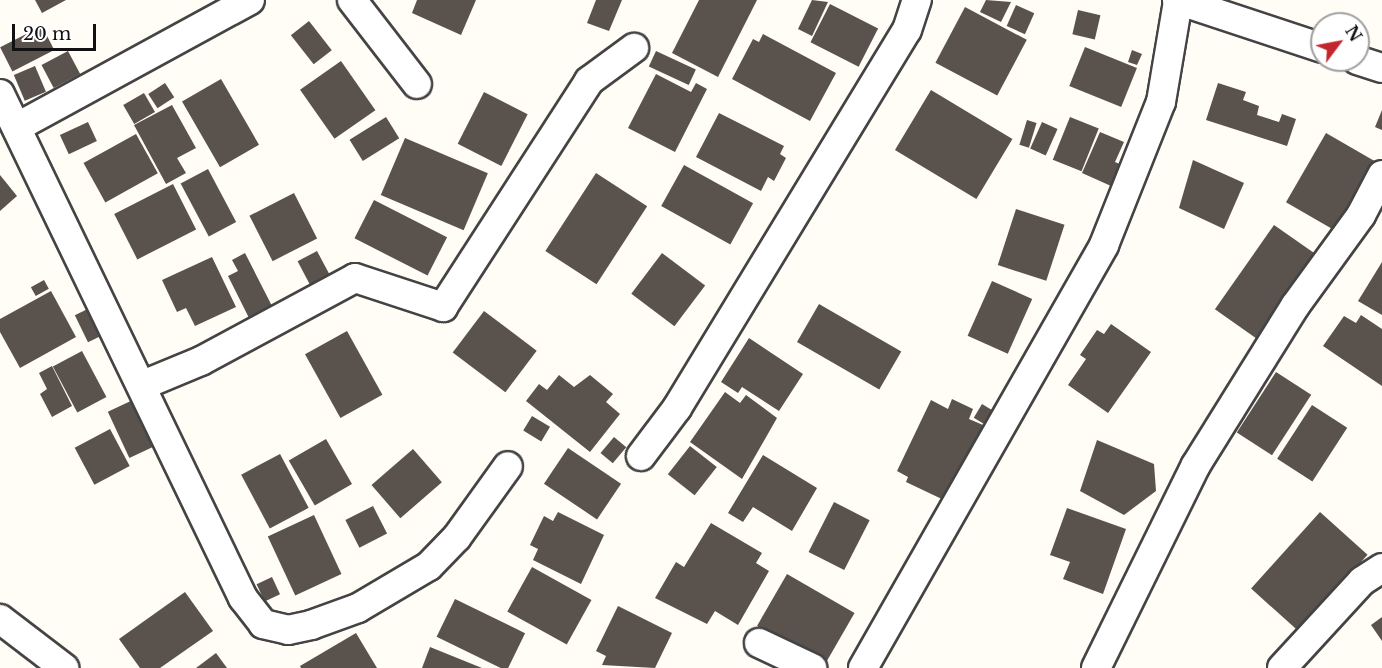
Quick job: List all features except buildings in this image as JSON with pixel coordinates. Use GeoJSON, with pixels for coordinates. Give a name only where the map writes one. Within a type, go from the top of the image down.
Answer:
{"type":"FeatureCollection","features":[{"type":"Feature","properties":{"kind":"street"},"geometry":{"type":"LineString","coordinates":[[19,126],[250,0]]}},
{"type":"Feature","properties":{"kind":"street"},"geometry":{"type":"LineString","coordinates":[[352,0],[417,84]]}},
{"type":"Feature","properties":{"kind":"street"},"geometry":{"type":"LineString","coordinates":[[641,456],[677,408],[908,30],[917,0]]}},
{"type":"Feature","properties":{"kind":"street"},"geometry":{"type":"LineString","coordinates":[[863,668],[1104,245],[1161,102],[1177,0],[1310,44]]}},
{"type":"Feature","properties":{"kind":"street"},"geometry":{"type":"LineString","coordinates":[[143,385],[201,361],[355,278],[444,307],[589,81],[634,48]]}},
{"type":"Feature","properties":{"kind":"street"},"geometry":{"type":"LineString","coordinates":[[0,94],[19,126],[243,598],[263,624],[288,630],[358,609],[429,566],[458,537],[508,466]]}},
{"type":"Feature","properties":{"kind":"street"},"geometry":{"type":"LineString","coordinates":[[1096,668],[1196,465],[1295,306],[1361,215],[1382,175]]}},
{"type":"Feature","properties":{"kind":"street"},"geometry":{"type":"LineString","coordinates":[[1282,668],[1362,581],[1382,568]]}},
{"type":"Feature","properties":{"kind":"street"},"geometry":{"type":"LineString","coordinates":[[0,619],[64,668]]}},
{"type":"Feature","properties":{"kind":"street"},"geometry":{"type":"LineString","coordinates":[[759,643],[812,668]]}}]}
